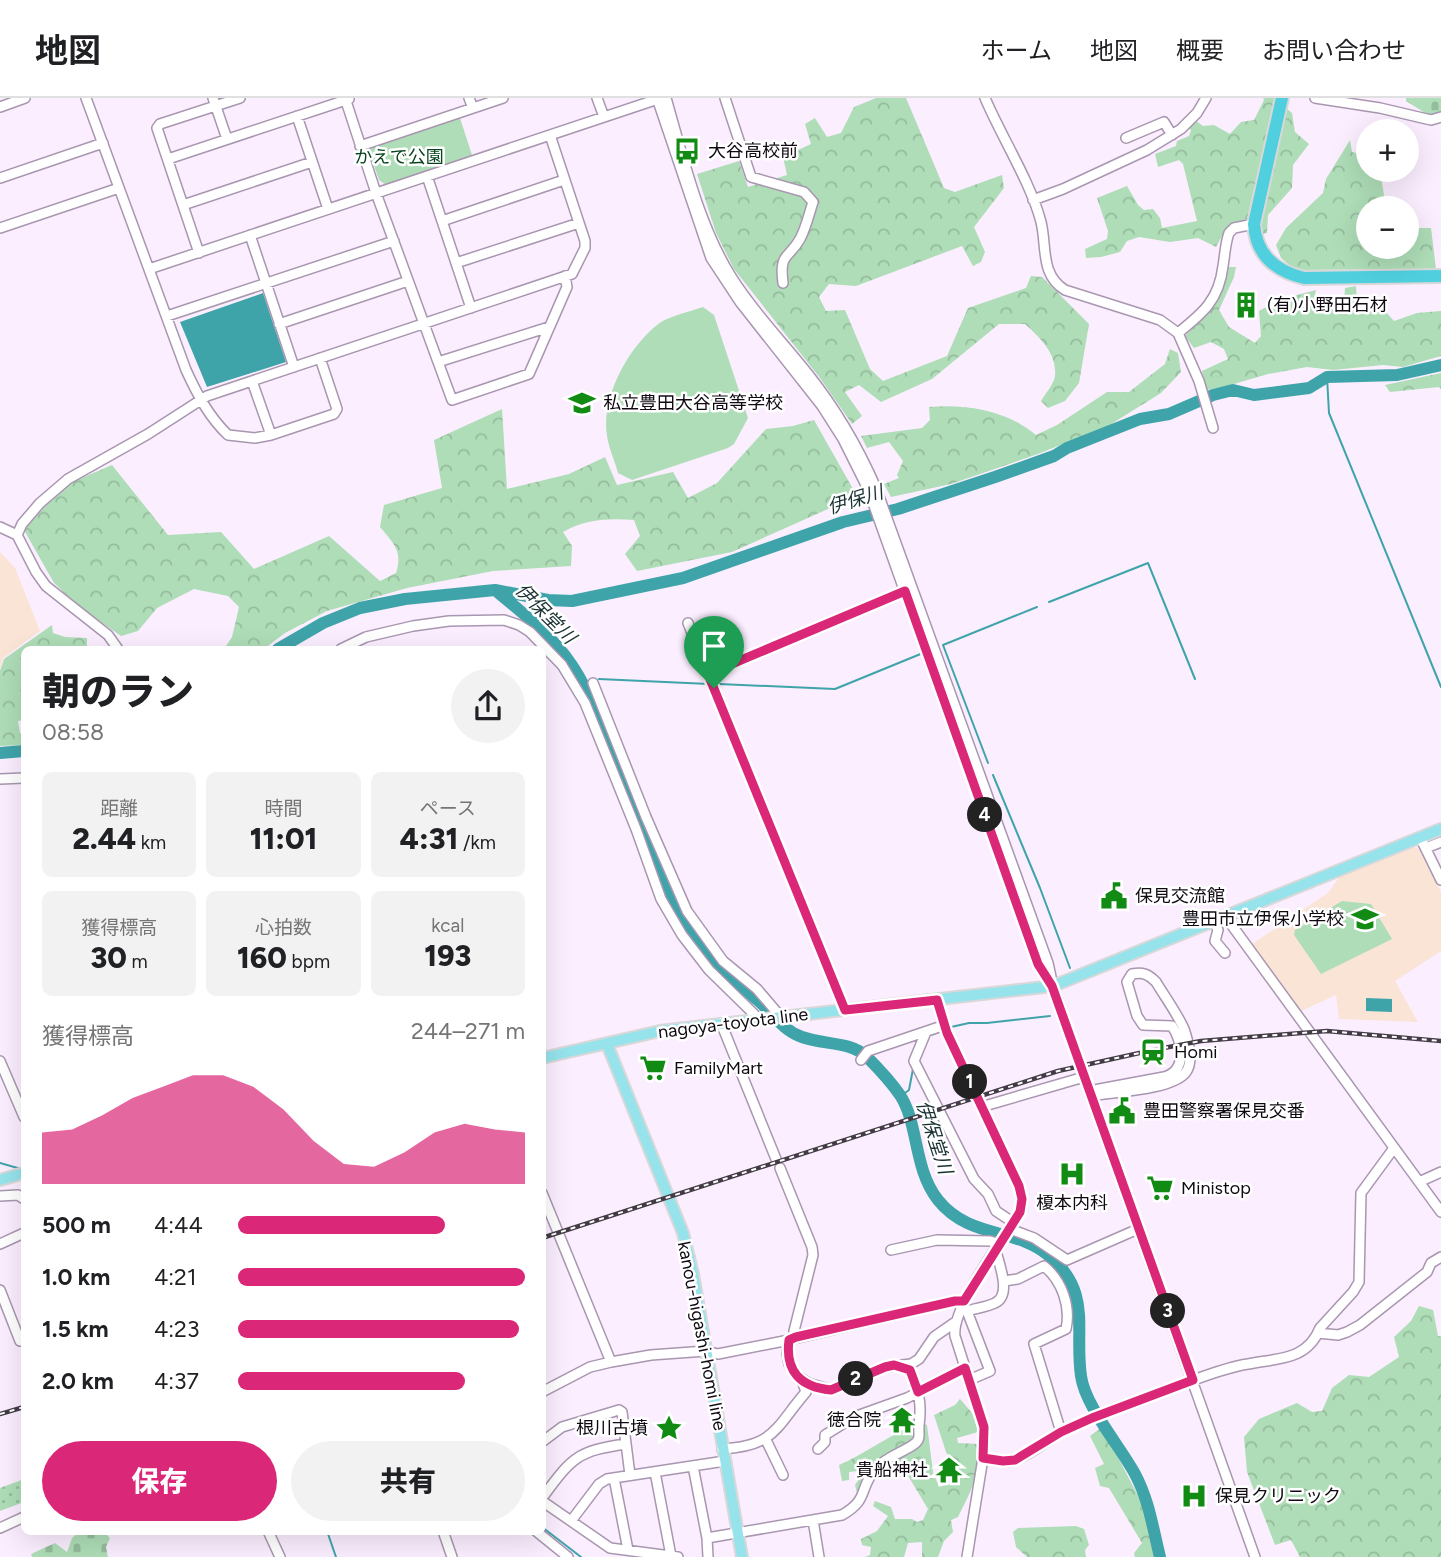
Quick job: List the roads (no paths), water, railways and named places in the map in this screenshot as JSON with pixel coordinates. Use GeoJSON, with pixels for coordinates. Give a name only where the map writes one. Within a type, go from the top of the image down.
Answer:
{"type":"FeatureCollection","features":[{"type":"Feature","properties":{"kind":"highway"},"geometry":{"type":"LineString","coordinates":[[1282,98],[1254,224],[1260,251],[1286,274],[1304,278],[1441,276]]}},
{"type":"Feature","properties":{"kind":"main road","name":"nagoya-toyota line"},"geometry":{"type":"LineString","coordinates":[[546,1057],[660,1031],[1052,986],[1219,918],[1423,842],[1441,829]]}},
{"type":"Feature","properties":{"kind":"main road","name":"kanou-higashi-homi line"},"geometry":{"type":"LineString","coordinates":[[607,1044],[683,1233],[693,1274],[742,1557]]}},
{"type":"Feature","properties":{"kind":"main road"},"geometry":{"type":"LineString","coordinates":[[4,1179],[21,1174]]}},
{"type":"Feature","properties":{"kind":"street"},"geometry":{"type":"LineString","coordinates":[[0,107],[25,98]]}},
{"type":"Feature","properties":{"kind":"street"},"geometry":{"type":"LineString","coordinates":[[86,98],[186,370],[201,400],[226,434],[255,438],[271,435],[337,412],[320,358]]}},
{"type":"Feature","properties":{"kind":"street"},"geometry":{"type":"LineString","coordinates":[[199,253],[158,126],[214,102],[240,98]]}},
{"type":"Feature","properties":{"kind":"street"},"geometry":{"type":"LineString","coordinates":[[469,98],[472,108]]}},
{"type":"Feature","properties":{"kind":"street"},"geometry":{"type":"LineString","coordinates":[[360,146],[503,98]]}},
{"type":"Feature","properties":{"kind":"street"},"geometry":{"type":"LineString","coordinates":[[597,98],[604,117]]}},
{"type":"Feature","properties":{"kind":"street"},"geometry":{"type":"LineString","coordinates":[[149,269],[660,98],[708,233],[719,256],[749,302],[826,398],[861,454],[1048,963],[1052,986],[1255,1557]]}},
{"type":"Feature","properties":{"kind":"street"},"geometry":{"type":"LineString","coordinates":[[724,98],[751,177],[804,192],[813,202],[800,240],[785,256],[781,272],[783,283]]}},
{"type":"Feature","properties":{"kind":"street"},"geometry":{"type":"LineString","coordinates":[[985,98],[1033,200],[1042,227],[1049,273],[1058,286],[1160,320],[1178,333],[1199,381],[1213,426]]}},
{"type":"Feature","properties":{"kind":"street"},"geometry":{"type":"LineString","coordinates":[[1033,200],[1092,177],[1147,150],[1189,122],[1206,98]]}},
{"type":"Feature","properties":{"kind":"street"},"geometry":{"type":"LineString","coordinates":[[1315,98],[1380,108],[1431,120],[1441,117]]}},
{"type":"Feature","properties":{"kind":"street"},"geometry":{"type":"LineString","coordinates":[[168,159],[347,99],[376,194],[450,397],[455,400],[529,374],[567,286],[565,276]]}},
{"type":"Feature","properties":{"kind":"street"},"geometry":{"type":"LineString","coordinates":[[214,102],[226,139]]}},
{"type":"Feature","properties":{"kind":"street"},"geometry":{"type":"LineString","coordinates":[[297,116],[328,209]]}},
{"type":"Feature","properties":{"kind":"street"},"geometry":{"type":"LineString","coordinates":[[1126,138],[1164,122],[1172,135]]}},
{"type":"Feature","properties":{"kind":"street"},"geometry":{"type":"LineString","coordinates":[[17,535],[22,524],[54,490],[81,471],[201,400],[573,272],[585,248],[550,135]]}},
{"type":"Feature","properties":{"kind":"street"},"geometry":{"type":"LineString","coordinates":[[0,178],[103,144]]}},
{"type":"Feature","properties":{"kind":"street"},"geometry":{"type":"LineString","coordinates":[[183,205],[312,162]]}},
{"type":"Feature","properties":{"kind":"street"},"geometry":{"type":"LineString","coordinates":[[427,176],[471,308]]}},
{"type":"Feature","properties":{"kind":"street"},"geometry":{"type":"LineString","coordinates":[[442,221],[564,180]]}},
{"type":"Feature","properties":{"kind":"street"},"geometry":{"type":"LineString","coordinates":[[0,228],[119,188]]}},
{"type":"Feature","properties":{"kind":"street"},"geometry":{"type":"LineString","coordinates":[[456,263],[579,222]]}},
{"type":"Feature","properties":{"kind":"street"},"geometry":{"type":"LineString","coordinates":[[1178,333],[1210,304],[1221,277],[1229,233],[1234,228],[1254,224]]}},
{"type":"Feature","properties":{"kind":"street"},"geometry":{"type":"LineString","coordinates":[[250,235],[294,367]]}},
{"type":"Feature","properties":{"kind":"street"},"geometry":{"type":"LineString","coordinates":[[167,316],[394,242]]}},
{"type":"Feature","properties":{"kind":"street"},"geometry":{"type":"LineString","coordinates":[[279,324],[408,281]]}},
{"type":"Feature","properties":{"kind":"street"},"geometry":{"type":"LineString","coordinates":[[438,362],[549,327]]}},
{"type":"Feature","properties":{"kind":"street"},"geometry":{"type":"LineString","coordinates":[[253,381],[271,435]]}},
{"type":"Feature","properties":{"kind":"street"},"geometry":{"type":"LineString","coordinates":[[0,527],[17,535],[46,586],[108,635],[116,646]]}},
{"type":"Feature","properties":{"kind":"street"},"geometry":{"type":"LineString","coordinates":[[888,533],[905,591],[1038,964],[1052,986]]}},
{"type":"Feature","properties":{"kind":"street"},"geometry":{"type":"LineString","coordinates":[[708,674],[905,591]]}},
{"type":"Feature","properties":{"kind":"street"},"geometry":{"type":"LineString","coordinates":[[347,646],[366,637],[449,621],[504,621],[519,625],[544,646]]}},
{"type":"Feature","properties":{"kind":"street"},"geometry":{"type":"LineString","coordinates":[[688,623],[845,1010]]}},
{"type":"Feature","properties":{"kind":"street"},"geometry":{"type":"LineString","coordinates":[[546,648],[562,665],[584,704],[636,828],[661,899],[682,935],[709,970],[771,1017]]}},
{"type":"Feature","properties":{"kind":"street"},"geometry":{"type":"LineString","coordinates":[[593,683],[687,911],[723,961],[757,989],[771,1017]]}},
{"type":"Feature","properties":{"kind":"street"},"geometry":{"type":"LineString","coordinates":[[0,779],[21,778]]}},
{"type":"Feature","properties":{"kind":"street"},"geometry":{"type":"LineString","coordinates":[[1441,842],[1423,842],[1441,880]]}},
{"type":"Feature","properties":{"kind":"street"},"geometry":{"type":"LineString","coordinates":[[1219,918],[1215,942],[1225,953]]}},
{"type":"Feature","properties":{"kind":"street"},"geometry":{"type":"LineString","coordinates":[[1219,918],[1441,1212]]}},
{"type":"Feature","properties":{"kind":"street"},"geometry":{"type":"LineString","coordinates":[[1132,974],[1150,976],[1184,1030],[1190,1057],[1186,1073],[1163,1085],[1090,1093],[1164,1077],[1179,1069],[1181,1063],[1177,1034],[1172,1027],[1143,1025],[1137,1016],[1126,982],[1132,974]]}},
{"type":"Feature","properties":{"kind":"street"},"geometry":{"type":"LineString","coordinates":[[937,1000],[945,1028],[1019,1186],[1022,1199],[1020,1212],[964,1301],[954,1323],[955,1336],[984,1427],[983,1458],[967,1557]]}},
{"type":"Feature","properties":{"kind":"street"},"geometry":{"type":"LineString","coordinates":[[721,1023],[776,1159]]}},
{"type":"Feature","properties":{"kind":"street"},"geometry":{"type":"LineString","coordinates":[[861,1060],[868,1051],[945,1028]]}},
{"type":"Feature","properties":{"kind":"street"},"geometry":{"type":"LineString","coordinates":[[926,1032],[915,1063],[944,1125],[974,1179],[988,1194],[1005,1237],[1001,1298],[997,1303],[967,1311],[990,1371],[969,1380]]}},
{"type":"Feature","properties":{"kind":"street"},"geometry":{"type":"LineString","coordinates":[[0,1061],[21,1110]]}},
{"type":"Feature","properties":{"kind":"street"},"geometry":{"type":"LineString","coordinates":[[981,1107],[1084,1077]]}},
{"type":"Feature","properties":{"kind":"street"},"geometry":{"type":"LineString","coordinates":[[983,1458],[1015,1460],[1061,1432],[1092,1418],[1193,1380],[1249,1363],[1296,1355],[1318,1333],[1359,1282],[1361,1193],[1394,1148]]}},
{"type":"Feature","properties":{"kind":"street"},"geometry":{"type":"LineString","coordinates":[[722,1449],[749,1446],[766,1440],[806,1392],[802,1380],[789,1364],[788,1353],[813,1255],[780,1168]]}},
{"type":"Feature","properties":{"kind":"street"},"geometry":{"type":"LineString","coordinates":[[1419,1182],[1441,1172]]}},
{"type":"Feature","properties":{"kind":"street"},"geometry":{"type":"LineString","coordinates":[[0,1196],[21,1197]]}},
{"type":"Feature","properties":{"kind":"street"},"geometry":{"type":"LineString","coordinates":[[546,1202],[611,1363]]}},
{"type":"Feature","properties":{"kind":"street"},"geometry":{"type":"LineString","coordinates":[[891,1250],[937,1240],[1034,1238],[1067,1260],[1138,1229]]}},
{"type":"Feature","properties":{"kind":"street"},"geometry":{"type":"LineString","coordinates":[[0,1244],[21,1234]]}},
{"type":"Feature","properties":{"kind":"street"},"geometry":{"type":"LineString","coordinates":[[1318,1333],[1338,1335],[1360,1325],[1427,1272],[1429,1266],[1441,1257]]}},
{"type":"Feature","properties":{"kind":"street"},"geometry":{"type":"LineString","coordinates":[[1004,1281],[1018,1279],[1044,1266],[1059,1286],[1069,1310],[1066,1329],[1034,1344],[1061,1432]]}},
{"type":"Feature","properties":{"kind":"street"},"geometry":{"type":"LineString","coordinates":[[1429,1266],[1441,1269]]}},
{"type":"Feature","properties":{"kind":"street"},"geometry":{"type":"LineString","coordinates":[[0,1290],[20,1341]]}},
{"type":"Feature","properties":{"kind":"street"},"geometry":{"type":"LineString","coordinates":[[546,1390],[590,1367],[651,1355],[706,1350],[718,1354],[964,1301]]}},
{"type":"Feature","properties":{"kind":"street"},"geometry":{"type":"LineString","coordinates":[[802,1380],[821,1389],[831,1390],[894,1365],[911,1364],[919,1359],[934,1337],[954,1323]]}},
{"type":"Feature","properties":{"kind":"street"},"geometry":{"type":"LineString","coordinates":[[707,1538],[842,1515],[860,1503],[867,1480],[878,1467],[918,1442],[922,1406],[918,1392],[910,1370],[894,1365]]}},
{"type":"Feature","properties":{"kind":"street"},"geometry":{"type":"LineString","coordinates":[[818,1449],[825,1442],[823,1437],[854,1417],[908,1398],[965,1368]]}},
{"type":"Feature","properties":{"kind":"street"},"geometry":{"type":"LineString","coordinates":[[546,1439],[562,1427],[619,1410],[622,1412],[630,1475]]}},
{"type":"Feature","properties":{"kind":"street"},"geometry":{"type":"LineString","coordinates":[[766,1440],[783,1475]]}},
{"type":"Feature","properties":{"kind":"street"},"geometry":{"type":"LineString","coordinates":[[546,1494],[561,1472],[579,1455],[596,1448],[626,1444]]}},
{"type":"Feature","properties":{"kind":"street"},"geometry":{"type":"LineString","coordinates":[[571,1521],[599,1483],[630,1475],[725,1461]]}},
{"type":"Feature","properties":{"kind":"street"},"geometry":{"type":"LineString","coordinates":[[693,1466],[707,1538],[708,1557]]}},
{"type":"Feature","properties":{"kind":"street"},"geometry":{"type":"LineString","coordinates":[[546,1503],[605,1545],[674,1557],[654,1472]]}},
{"type":"Feature","properties":{"kind":"street"},"geometry":{"type":"LineString","coordinates":[[614,1478],[628,1550]]}},
{"type":"Feature","properties":{"kind":"street"},"geometry":{"type":"LineString","coordinates":[[0,1528],[21,1518]]}},
{"type":"Feature","properties":{"kind":"street"},"geometry":{"type":"LineString","coordinates":[[813,1520],[819,1557]]}},
{"type":"Feature","properties":{"kind":"street"},"geometry":{"type":"LineString","coordinates":[[270,1535],[280,1557]]}},
{"type":"Feature","properties":{"kind":"street"},"geometry":{"type":"LineString","coordinates":[[444,1535],[452,1557]]}},
{"type":"Feature","properties":{"kind":"street"},"geometry":{"type":"LineString","coordinates":[[541,1535],[568,1557]]}},
{"type":"Feature","properties":{"kind":"water"},"geometry":{"type":"Polygon","coordinates":[[[263,293],[286,362],[207,387],[180,322],[263,293]]]}},
{"type":"Feature","properties":{"kind":"water"},"geometry":{"type":"Polygon","coordinates":[[[1366,998],[1392,999],[1392,1012],[1366,1011],[1366,998]]]}},
{"type":"Feature","properties":{"kind":"waterway","name":"伊保川"},"geometry":{"type":"LineString","coordinates":[[283,646],[323,623],[360,608],[405,599],[495,590],[548,600],[572,601],[683,578],[843,522],[898,509],[995,477],[1054,456],[1067,448],[1140,419],[1169,414],[1213,395],[1233,390],[1254,395],[1309,388],[1327,377],[1397,375],[1441,365]]}},
{"type":"Feature","properties":{"kind":"waterway"},"geometry":{"type":"LineString","coordinates":[[1327,377],[1329,413],[1441,687]]}},
{"type":"Feature","properties":{"kind":"waterway"},"geometry":{"type":"LineString","coordinates":[[1049,602],[1148,563],[1195,679]]}},
{"type":"Feature","properties":{"kind":"waterway","name":"伊保堂川"},"geometry":{"type":"LineString","coordinates":[[495,590],[545,633],[576,672],[616,758],[672,895],[692,934],[707,954],[788,1030],[810,1040],[853,1048],[876,1066],[900,1095],[910,1119],[924,1174],[938,1200],[950,1212],[978,1227],[1036,1246],[1062,1269],[1071,1283],[1079,1311],[1079,1359],[1084,1388],[1096,1413],[1140,1484],[1160,1557]]}},
{"type":"Feature","properties":{"kind":"waterway"},"geometry":{"type":"LineString","coordinates":[[988,763],[943,645],[1037,607]]}},
{"type":"Feature","properties":{"kind":"waterway"},"geometry":{"type":"LineString","coordinates":[[719,684],[835,689],[923,653]]}},
{"type":"Feature","properties":{"kind":"waterway"},"geometry":{"type":"LineString","coordinates":[[599,679],[709,684]]}},
{"type":"Feature","properties":{"kind":"waterway","name":"伊保川"},"geometry":{"type":"LineString","coordinates":[[0,753],[21,751]]}},
{"type":"Feature","properties":{"kind":"waterway"},"geometry":{"type":"LineString","coordinates":[[993,775],[1070,968]]}},
{"type":"Feature","properties":{"kind":"waterway"},"geometry":{"type":"LineString","coordinates":[[951,1027],[1050,1016]]}},
{"type":"Feature","properties":{"kind":"waterway"},"geometry":{"type":"LineString","coordinates":[[928,1036],[939,1032]]}},
{"type":"Feature","properties":{"kind":"waterway"},"geometry":{"type":"LineString","coordinates":[[901,1096],[909,1090],[913,1069]]}},
{"type":"Feature","properties":{"kind":"waterway"},"geometry":{"type":"LineString","coordinates":[[0,1163],[21,1169]]}},
{"type":"Feature","properties":{"kind":"waterway"},"geometry":{"type":"LineString","coordinates":[[546,1530],[581,1557]]}},
{"type":"Feature","properties":{"kind":"waterway"},"geometry":{"type":"LineString","coordinates":[[328,1535],[336,1557]]}},
{"type":"Feature","properties":{"kind":"railway"},"geometry":{"type":"LineString","coordinates":[[546,1237],[1058,1071],[1153,1050],[1201,1041],[1327,1031],[1441,1041]]}},
{"type":"Feature","properties":{"kind":"railway"},"geometry":{"type":"LineString","coordinates":[[0,1414],[21,1408]]}},
{"type":"Feature","properties":{"kind":"place","name":"大谷高校前"},"geometry":{"type":"Point","coordinates":[687,151]}},
{"type":"Feature","properties":{"kind":"place","name":"(有)小野田石材"},"geometry":{"type":"Point","coordinates":[1246,305]}},
{"type":"Feature","properties":{"kind":"place","name":"私立豊田大谷高等学校"},"geometry":{"type":"Point","coordinates":[582,403]}},
{"type":"Feature","properties":{"kind":"place","name":"保見交流館"},"geometry":{"type":"Point","coordinates":[1114,896]}},
{"type":"Feature","properties":{"kind":"place","name":"豊田市立伊保小学校"},"geometry":{"type":"Point","coordinates":[1365,919]}},
{"type":"Feature","properties":{"kind":"place","name":"Homi"},"geometry":{"type":"Point","coordinates":[1153,1052]}},
{"type":"Feature","properties":{"kind":"place","name":"FamilyMart"},"geometry":{"type":"Point","coordinates":[653,1068]}},
{"type":"Feature","properties":{"kind":"place","name":"豊田警察署保見交番"},"geometry":{"type":"Point","coordinates":[1122,1111]}},
{"type":"Feature","properties":{"kind":"place","name":"榎本内科"},"geometry":{"type":"Point","coordinates":[1072,1174]}},
{"type":"Feature","properties":{"kind":"place","name":"Ministop"},"geometry":{"type":"Point","coordinates":[1160,1188]}},
{"type":"Feature","properties":{"kind":"place","name":"徳合院"},"geometry":{"type":"Point","coordinates":[902,1420]}},
{"type":"Feature","properties":{"kind":"place","name":"根川古墳"},"geometry":{"type":"Point","coordinates":[669,1428]}},
{"type":"Feature","properties":{"kind":"place","name":"貴船神社"},"geometry":{"type":"Point","coordinates":[949,1470]}},
{"type":"Feature","properties":{"kind":"place","name":"保見クリニック"},"geometry":{"type":"Point","coordinates":[1194,1496]}},
{"type":"Feature","properties":{"kind":"park label","name":"かえで公園"},"geometry":{"type":"Point","coordinates":[399,157]}}]}
